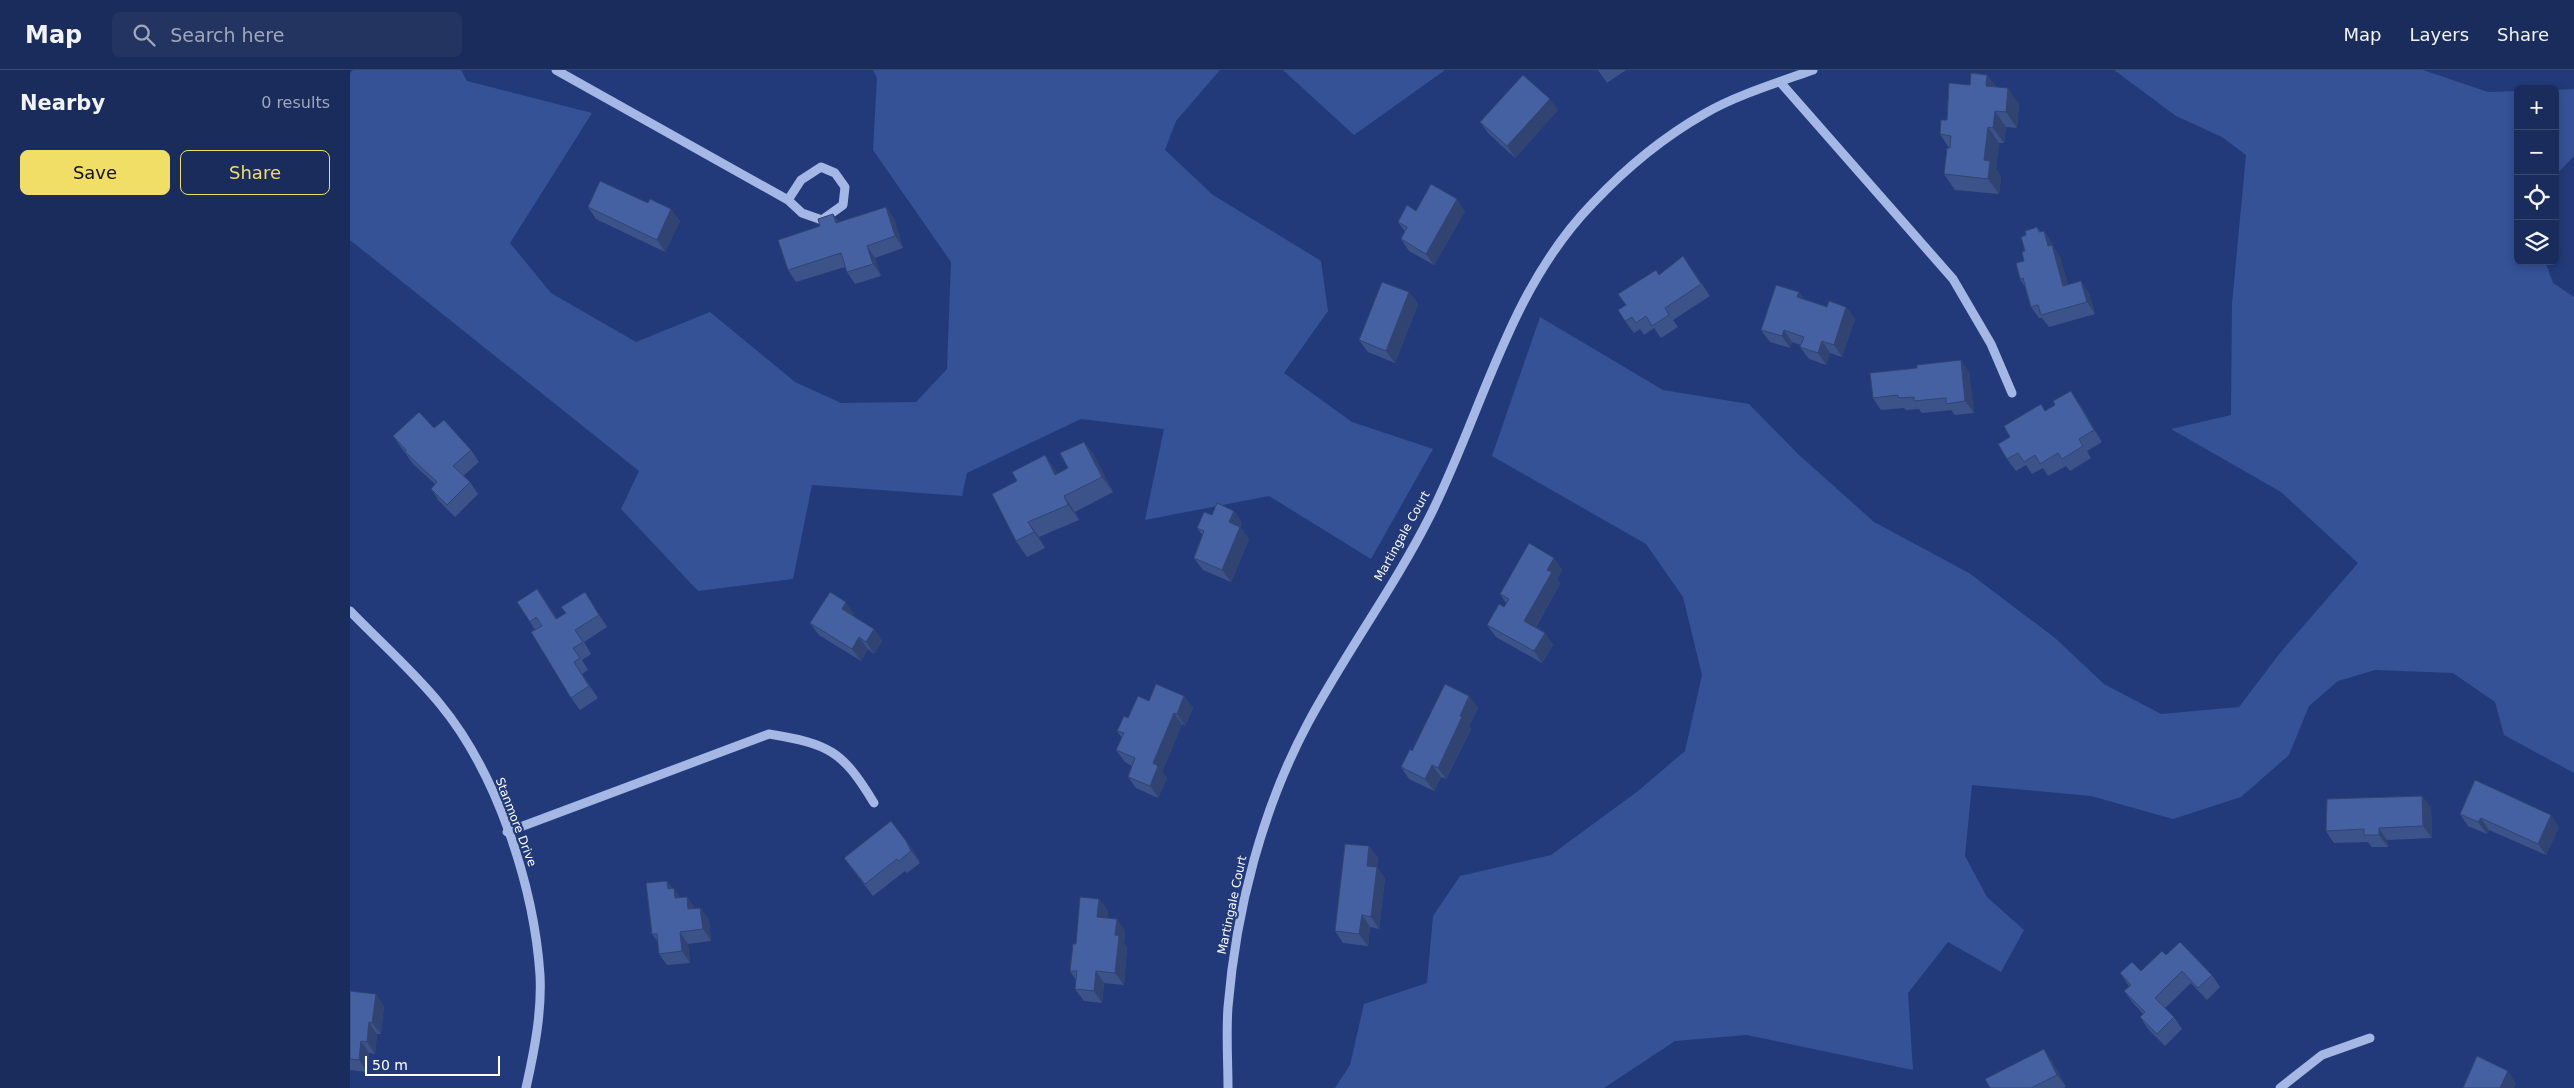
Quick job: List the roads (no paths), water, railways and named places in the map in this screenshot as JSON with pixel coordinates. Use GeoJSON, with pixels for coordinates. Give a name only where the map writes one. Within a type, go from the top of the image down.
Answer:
{"type":"FeatureCollection","features":[{"type":"Feature","properties":{"kind":"street"},"geometry":{"type":"LineString","coordinates":[[556,70],[788,200],[802,213],[822,220],[843,205],[845,187],[836,173],[821,168],[801,180],[788,200]]}},
{"type":"Feature","properties":{"kind":"street","name":"Martingale Court"},"geometry":{"type":"LineString","coordinates":[[1228,1088],[1228,1010],[1235,944],[1257,850],[1278,788],[1307,724],[1431,515],[1519,309],[1548,260],[1591,205],[1647,151],[1706,112],[1813,70]]}},
{"type":"Feature","properties":{"kind":"street"},"geometry":{"type":"LineString","coordinates":[[1780,82],[1953,279],[1991,344],[2012,393]]}},
{"type":"Feature","properties":{"kind":"street","name":"Stanmore Drive"},"geometry":{"type":"LineString","coordinates":[[350,611],[440,704],[467,742],[491,787],[526,885],[540,976],[536,1046],[526,1088]]}},
{"type":"Feature","properties":{"kind":"street"},"geometry":{"type":"LineString","coordinates":[[507,832],[769,734],[801,739],[834,752],[854,771],[874,803]]}},
{"type":"Feature","properties":{"kind":"street"},"geometry":{"type":"LineString","coordinates":[[2280,1088],[2322,1055],[2370,1038]]}}]}
